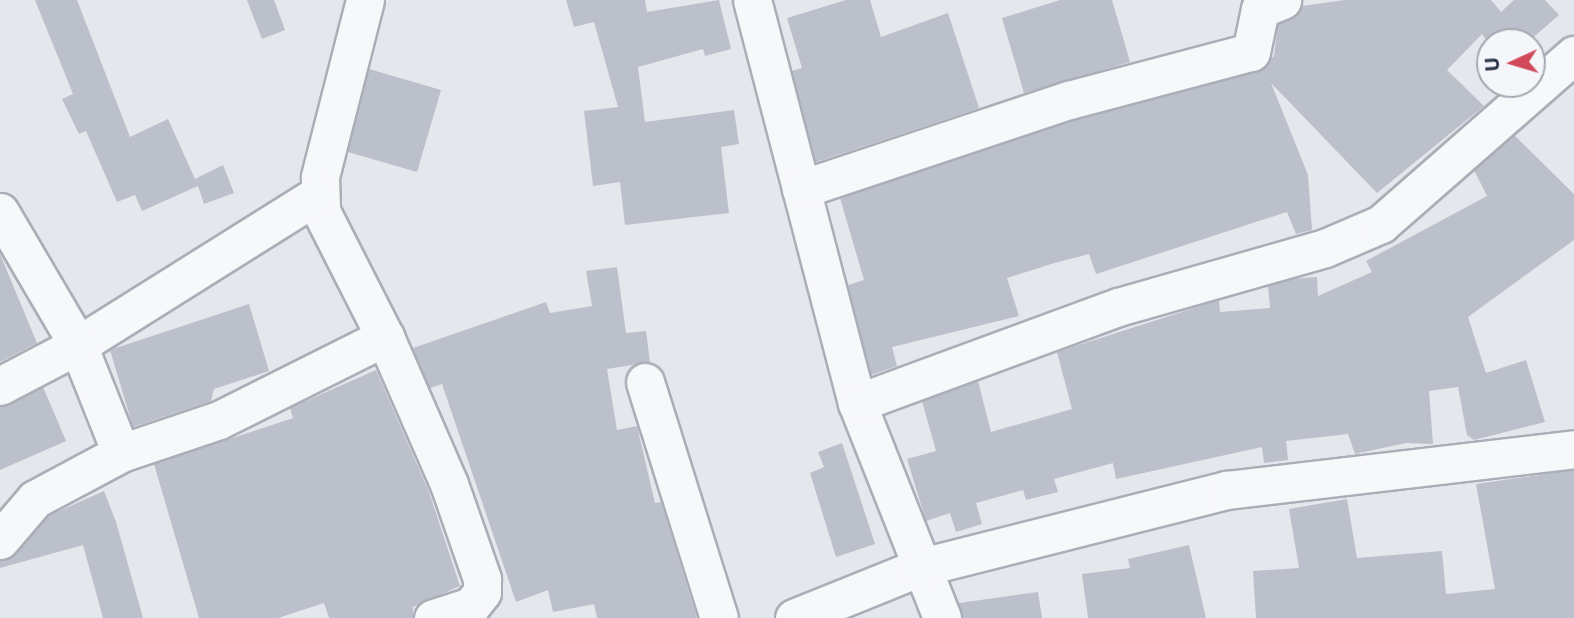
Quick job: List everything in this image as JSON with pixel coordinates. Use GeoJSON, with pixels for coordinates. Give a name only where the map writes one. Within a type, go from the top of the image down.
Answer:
{"type":"FeatureCollection","features":[{"type":"Feature","properties":{"kind":"street"},"geometry":{"type":"LineString","coordinates":[[365,0],[319,194],[321,211],[385,337],[449,484],[482,579],[482,592],[471,607],[433,618]]}},
{"type":"Feature","properties":{"kind":"street"},"geometry":{"type":"LineString","coordinates":[[752,0],[857,403],[918,568],[942,618]]}},
{"type":"Feature","properties":{"kind":"street"},"geometry":{"type":"LineString","coordinates":[[801,189],[1069,100],[1251,52],[1260,9],[1282,0]]}},
{"type":"Feature","properties":{"kind":"street"},"geometry":{"type":"LineString","coordinates":[[857,403],[1118,307],[1325,248],[1381,224],[1574,55]]}},
{"type":"Feature","properties":{"kind":"street"},"geometry":{"type":"LineString","coordinates":[[0,386],[78,345],[319,194]]}},
{"type":"Feature","properties":{"kind":"street"},"geometry":{"type":"LineString","coordinates":[[0,212],[78,345],[121,453]]}},
{"type":"Feature","properties":{"kind":"street"},"geometry":{"type":"LineString","coordinates":[[0,540],[35,499],[121,453],[219,420],[385,337]]}},
{"type":"Feature","properties":{"kind":"street"},"geometry":{"type":"LineString","coordinates":[[645,382],[719,618]]}},
{"type":"Feature","properties":{"kind":"street"},"geometry":{"type":"LineString","coordinates":[[794,618],[918,568],[1227,490],[1574,449]]}},
{"type":"Feature","properties":{"kind":"building"},"geometry":{"type":"Polygon","coordinates":[[[35,0],[77,0],[130,137],[168,119],[195,179],[223,165],[234,193],[204,204],[198,186],[142,211],[135,195],[117,202],[86,131],[79,134],[62,99],[73,94],[35,0]]]}},
{"type":"Feature","properties":{"kind":"building"},"geometry":{"type":"Polygon","coordinates":[[[247,0],[274,0],[285,30],[262,39],[247,0]]]}},
{"type":"Feature","properties":{"kind":"building"},"geometry":{"type":"Polygon","coordinates":[[[566,0],[645,0],[647,12],[719,0],[731,49],[705,56],[703,49],[638,67],[645,122],[734,110],[739,144],[721,147],[729,213],[625,225],[620,182],[593,186],[584,111],[618,107],[594,22],[574,27],[566,0]]]}},
{"type":"Feature","properties":{"kind":"building"},"geometry":{"type":"Polygon","coordinates":[[[846,0],[870,0],[881,37],[948,13],[979,108],[816,162],[792,71],[802,68],[787,18],[846,0]]]}},
{"type":"Feature","properties":{"kind":"building"},"geometry":{"type":"Polygon","coordinates":[[[1060,0],[1112,0],[1130,62],[1024,93],[1002,18],[1060,0]]]}},
{"type":"Feature","properties":{"kind":"building"},"geometry":{"type":"Polygon","coordinates":[[[1345,0],[1491,0],[1501,12],[1514,0],[1545,0],[1559,15],[1544,28],[1476,28],[1476,40],[1447,70],[1484,106],[1377,193],[1271,83],[1308,175],[1312,230],[1296,234],[1287,212],[1096,274],[1089,254],[1007,278],[1019,316],[892,347],[897,366],[871,375],[848,285],[864,280],[840,198],[1075,120],[1256,72],[1274,56],[1278,24],[1302,6],[1345,0]]]}},
{"type":"Feature","properties":{"kind":"building"},"geometry":{"type":"Polygon","coordinates":[[[369,69],[441,90],[417,172],[348,152],[369,69]]]}},
{"type":"Feature","properties":{"kind":"building"},"geometry":{"type":"Polygon","coordinates":[[[1514,135],[1574,194],[1574,240],[1468,317],[1486,373],[1526,360],[1545,422],[1474,440],[1467,435],[1458,387],[1429,391],[1433,444],[1406,443],[1355,454],[1348,434],[1286,441],[1288,460],[1264,463],[1262,447],[1116,479],[1113,463],[1054,479],[1058,492],[1026,500],[1023,490],[976,503],[982,524],[956,532],[950,513],[926,521],[907,459],[936,451],[922,401],[978,381],[991,432],[1072,409],[1057,352],[1219,300],[1220,312],[1270,308],[1268,286],[1291,279],[1317,277],[1318,296],[1372,272],[1366,261],[1487,196],[1474,170],[1514,135]]]}},
{"type":"Feature","properties":{"kind":"building"},"geometry":{"type":"Polygon","coordinates":[[[0,254],[37,343],[0,362],[0,254]]]}},
{"type":"Feature","properties":{"kind":"building"},"geometry":{"type":"Polygon","coordinates":[[[617,267],[626,333],[646,331],[650,362],[607,369],[617,430],[637,426],[655,503],[661,502],[697,618],[597,618],[594,604],[553,612],[548,590],[516,602],[442,384],[430,388],[413,348],[546,302],[550,313],[592,306],[586,271],[617,267]]]}},
{"type":"Feature","properties":{"kind":"building"},"geometry":{"type":"Polygon","coordinates":[[[249,304],[269,371],[214,389],[211,401],[133,427],[110,350],[249,304]]]}},
{"type":"Feature","properties":{"kind":"building"},"geometry":{"type":"Polygon","coordinates":[[[376,370],[429,492],[460,586],[413,607],[413,618],[329,618],[324,603],[278,618],[199,618],[154,464],[293,418],[290,408],[376,370]]]}},
{"type":"Feature","properties":{"kind":"building"},"geometry":{"type":"Polygon","coordinates":[[[43,387],[66,441],[0,470],[0,407],[43,387]]]}},
{"type":"Feature","properties":{"kind":"building"},"geometry":{"type":"Polygon","coordinates":[[[842,443],[875,544],[836,557],[810,473],[824,467],[818,452],[842,443]]]}},
{"type":"Feature","properties":{"kind":"building"},"geometry":{"type":"Polygon","coordinates":[[[1574,470],[1574,618],[1256,618],[1253,571],[1299,568],[1289,509],[1347,499],[1357,558],[1442,551],[1446,594],[1495,589],[1476,484],[1574,470]]]}},
{"type":"Feature","properties":{"kind":"building"},"geometry":{"type":"Polygon","coordinates":[[[104,491],[116,522],[143,618],[103,618],[83,545],[0,568],[0,560],[16,554],[48,516],[104,491]]]}},
{"type":"Feature","properties":{"kind":"building"},"geometry":{"type":"Polygon","coordinates":[[[1189,545],[1206,618],[1088,618],[1082,574],[1130,568],[1128,559],[1189,545]]]}},
{"type":"Feature","properties":{"kind":"building"},"geometry":{"type":"Polygon","coordinates":[[[1038,592],[1042,618],[962,618],[959,603],[1038,592]]]}}]}
